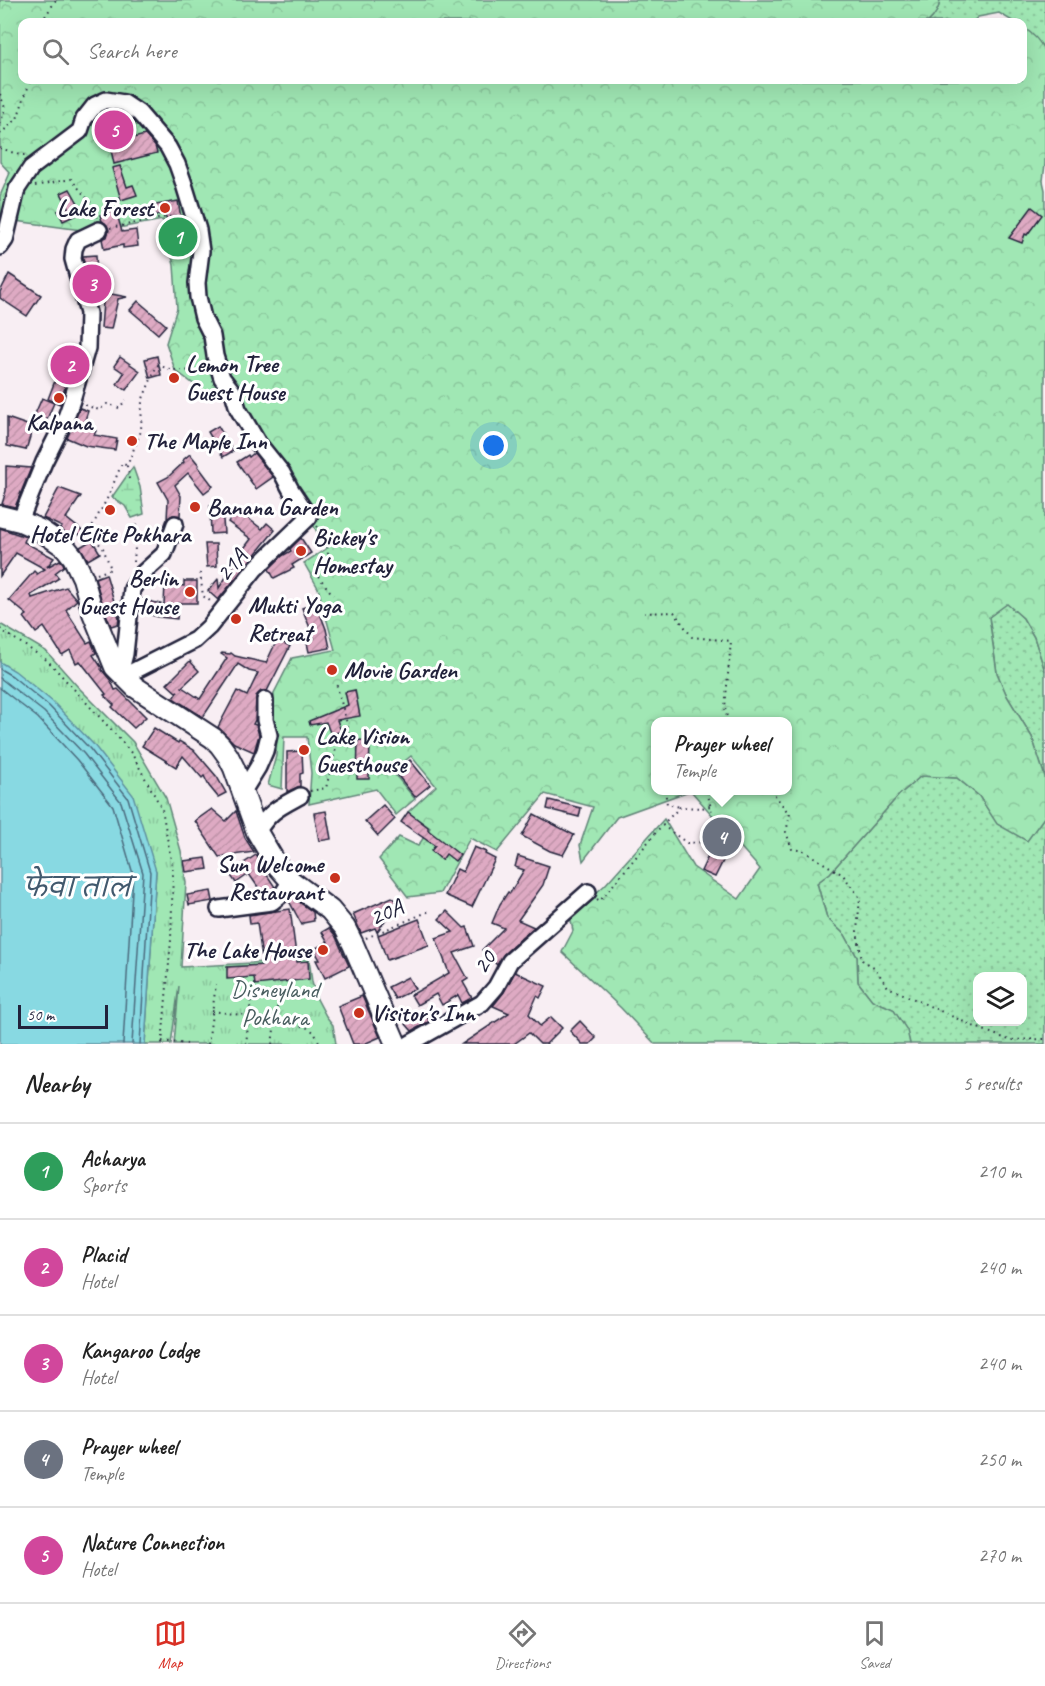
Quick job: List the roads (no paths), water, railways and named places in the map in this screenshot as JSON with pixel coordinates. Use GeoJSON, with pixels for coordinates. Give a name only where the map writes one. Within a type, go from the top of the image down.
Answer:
{"type":"FeatureCollection","features":[{"type":"Feature","properties":{"kind":"main road"},"geometry":{"type":"LineString","coordinates":[[0,516],[20,521],[49,535],[65,547],[73,557],[83,578],[93,613],[115,667],[135,687],[213,738],[228,756],[257,832],[276,864],[291,880],[338,918],[354,944],[396,1044]]}},
{"type":"Feature","properties":{"kind":"street","name":"21A"},"geometry":{"type":"LineString","coordinates":[[0,248],[5,240],[17,189],[38,162],[80,131],[84,119],[95,105],[106,100],[124,103],[139,113],[168,147],[177,164],[198,230],[201,251],[197,284],[198,297],[203,318],[212,336],[222,378],[233,392],[238,409],[258,443],[282,473],[309,517],[255,569],[209,627],[195,640],[122,674]]}},
{"type":"Feature","properties":{"kind":"street"},"geometry":{"type":"LineString","coordinates":[[20,521],[72,400],[87,348],[88,313],[73,259],[74,249],[78,240],[99,230]]}},
{"type":"Feature","properties":{"kind":"street"},"geometry":{"type":"LineString","coordinates":[[122,674],[132,589],[143,573],[164,554],[175,524]]}},
{"type":"Feature","properties":{"kind":"street"},"geometry":{"type":"LineString","coordinates":[[242,793],[258,767],[269,735],[265,720],[265,700]]}},
{"type":"Feature","properties":{"kind":"street"},"geometry":{"type":"LineString","coordinates":[[257,832],[270,814],[300,796]]}},
{"type":"Feature","properties":{"kind":"street"},"geometry":{"type":"LineString","coordinates":[[219,909],[272,902],[283,893],[291,880]]}},
{"type":"Feature","properties":{"kind":"street","name":"20"},"geometry":{"type":"LineString","coordinates":[[409,1044],[482,1003],[496,987],[510,962],[588,892]]}},
{"type":"Feature","properties":{"kind":"water","name":"फेवा ताल"},"geometry":{"type":"Polygon","coordinates":[[[0,662],[15,671],[53,702],[94,745],[133,795],[156,871],[145,1044],[0,1044],[0,662]]]}},
{"type":"Feature","properties":{"kind":"place","name":"Nature Connection"},"geometry":{"type":"Point","coordinates":[114,130]}},
{"type":"Feature","properties":{"kind":"place","name":"Lake Forest"},"geometry":{"type":"Point","coordinates":[165,208]}},
{"type":"Feature","properties":{"kind":"place","name":"Acharya"},"geometry":{"type":"Point","coordinates":[178,237]}},
{"type":"Feature","properties":{"kind":"place","name":"Kangaroo Lodge"},"geometry":{"type":"Point","coordinates":[92,284]}},
{"type":"Feature","properties":{"kind":"place","name":"Placid"},"geometry":{"type":"Point","coordinates":[70,365]}},
{"type":"Feature","properties":{"kind":"place","name":"Lemon Tree Guest House"},"geometry":{"type":"Point","coordinates":[174,378]}},
{"type":"Feature","properties":{"kind":"place","name":"Kalpana"},"geometry":{"type":"Point","coordinates":[59,398]}},
{"type":"Feature","properties":{"kind":"place","name":"The Maple Inn"},"geometry":{"type":"Point","coordinates":[132,441]}},
{"type":"Feature","properties":{"kind":"place","name":"Banana Garden"},"geometry":{"type":"Point","coordinates":[195,507]}},
{"type":"Feature","properties":{"kind":"place","name":"Hotel Elite Pokhara"},"geometry":{"type":"Point","coordinates":[110,510]}},
{"type":"Feature","properties":{"kind":"place","name":"Bickey's Homestay"},"geometry":{"type":"Point","coordinates":[301,551]}},
{"type":"Feature","properties":{"kind":"place","name":"Berlin Guest House"},"geometry":{"type":"Point","coordinates":[190,592]}},
{"type":"Feature","properties":{"kind":"place","name":"Mukti Yoga Retreat"},"geometry":{"type":"Point","coordinates":[236,619]}},
{"type":"Feature","properties":{"kind":"place","name":"Movie Garden"},"geometry":{"type":"Point","coordinates":[332,670]}},
{"type":"Feature","properties":{"kind":"place","name":"Lake Vision Guesthouse"},"geometry":{"type":"Point","coordinates":[304,750]}},
{"type":"Feature","properties":{"kind":"place","name":"Prayer wheel"},"geometry":{"type":"Point","coordinates":[722,837]}},
{"type":"Feature","properties":{"kind":"place","name":"Sun Welcome Restaurant"},"geometry":{"type":"Point","coordinates":[335,878]}},
{"type":"Feature","properties":{"kind":"place","name":"The Lake House"},"geometry":{"type":"Point","coordinates":[323,950]}},
{"type":"Feature","properties":{"kind":"place","name":"Visitor's Inn"},"geometry":{"type":"Point","coordinates":[359,1013]}},
{"type":"Feature","properties":{"kind":"park label","name":"Disneyland Pokhara"},"geometry":{"type":"Point","coordinates":[275,1003]}}]}
